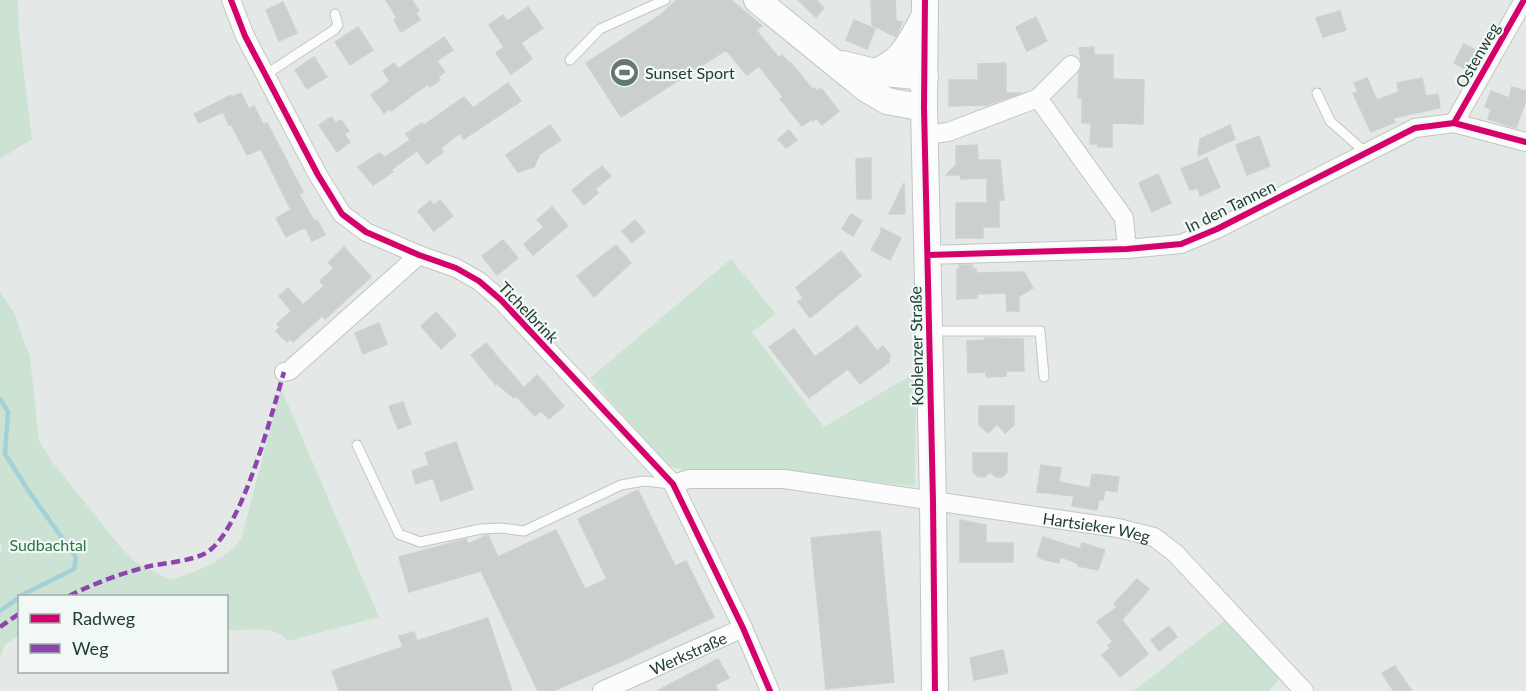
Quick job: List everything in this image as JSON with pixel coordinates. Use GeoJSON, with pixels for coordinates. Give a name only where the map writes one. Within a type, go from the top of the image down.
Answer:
{"type":"FeatureCollection","features":[{"type":"Feature","properties":{"kind":"main road"},"geometry":{"type":"LineString","coordinates":[[757,0],[865,88],[887,101],[924,108]]}},
{"type":"Feature","properties":{"kind":"main road"},"geometry":{"type":"LineString","coordinates":[[875,72],[889,67],[903,55],[925,8]]}},
{"type":"Feature","properties":{"kind":"main road","name":"Koblenzer Straße"},"geometry":{"type":"LineString","coordinates":[[925,8],[924,108],[935,691]]}},
{"type":"Feature","properties":{"kind":"main road"},"geometry":{"type":"LineString","coordinates":[[837,63],[875,72],[925,77]]}},
{"type":"Feature","properties":{"kind":"street","name":"Tichelbrink"},"geometry":{"type":"LineString","coordinates":[[231,0],[245,36],[318,175],[342,214],[366,232],[456,268],[479,281],[501,300],[673,484],[743,628],[770,691]]}},
{"type":"Feature","properties":{"kind":"street","name":"Ostenweg"},"geometry":{"type":"LineString","coordinates":[[1454,123],[1524,0]]}},
{"type":"Feature","properties":{"kind":"street"},"geometry":{"type":"LineString","coordinates":[[925,135],[948,132],[1038,98],[1071,65]]}},
{"type":"Feature","properties":{"kind":"street"},"geometry":{"type":"LineString","coordinates":[[1038,98],[1124,218],[1127,249]]}},
{"type":"Feature","properties":{"kind":"street","name":"In den Tannen"},"geometry":{"type":"LineString","coordinates":[[928,255],[1127,249],[1181,244],[1217,229],[1415,128],[1454,123],[1526,142]]}},
{"type":"Feature","properties":{"kind":"street"},"geometry":{"type":"LineString","coordinates":[[284,372],[289,371],[419,255]]}},
{"type":"Feature","properties":{"kind":"street"},"geometry":{"type":"LineString","coordinates":[[673,484],[689,479],[784,479],[933,501]]}},
{"type":"Feature","properties":{"kind":"street","name":"Hartsieker Weg"},"geometry":{"type":"LineString","coordinates":[[933,501],[1118,528],[1154,537],[1175,553],[1304,691]]}},
{"type":"Feature","properties":{"kind":"street","name":"Werkstraße"},"geometry":{"type":"LineString","coordinates":[[602,691],[743,628]]}},
{"type":"Feature","properties":{"kind":"lane"},"geometry":{"type":"LineString","coordinates":[[570,60],[600,29],[665,0]]}},
{"type":"Feature","properties":{"kind":"lane"},"geometry":{"type":"LineString","coordinates":[[266,75],[334,30],[339,25],[335,14]]}},
{"type":"Feature","properties":{"kind":"lane"},"geometry":{"type":"LineString","coordinates":[[1317,93],[1330,121],[1366,153]]}},
{"type":"Feature","properties":{"kind":"lane"},"geometry":{"type":"LineString","coordinates":[[929,331],[1040,331],[1044,377]]}},
{"type":"Feature","properties":{"kind":"lane"},"geometry":{"type":"LineString","coordinates":[[357,445],[399,534],[420,542],[481,529],[501,528],[524,531],[621,485],[644,481],[673,484]]}},
{"type":"Feature","properties":{"kind":"green space"},"geometry":{"type":"Polygon","coordinates":[[[0,0],[18,0],[19,33],[32,139],[0,159],[0,0]]]}},
{"type":"Feature","properties":{"kind":"green space"},"geometry":{"type":"Polygon","coordinates":[[[731,259],[776,314],[752,332],[824,427],[916,372],[915,486],[786,473],[689,471],[668,466],[590,378],[731,259]]]}},
{"type":"Feature","properties":{"kind":"green space","name":"Sudbachtal"},"geometry":{"type":"Polygon","coordinates":[[[0,292],[14,313],[30,357],[39,441],[53,463],[135,562],[171,580],[218,560],[241,539],[281,388],[379,617],[288,641],[268,630],[228,631],[228,595],[18,595],[18,636],[5,645],[0,658],[0,554],[2,549],[0,541],[0,292]]]}},
{"type":"Feature","properties":{"kind":"green space"},"geometry":{"type":"Polygon","coordinates":[[[1228,618],[1281,677],[1269,691],[1133,691],[1228,618]]]}},
{"type":"Feature","properties":{"kind":"building"},"geometry":{"type":"Polygon","coordinates":[[[386,0],[412,0],[419,11],[416,13],[420,20],[401,32],[394,20],[397,18],[386,0]]]}},
{"type":"Feature","properties":{"kind":"building"},"geometry":{"type":"Polygon","coordinates":[[[677,0],[731,0],[762,26],[756,30],[779,58],[782,55],[791,63],[812,89],[817,91],[821,88],[839,111],[822,125],[816,118],[802,126],[780,99],[783,97],[759,66],[747,75],[726,50],[621,117],[586,63],[659,16],[677,0]]]}},
{"type":"Feature","properties":{"kind":"building"},"geometry":{"type":"Polygon","coordinates":[[[798,0],[816,0],[824,8],[816,17],[798,0]]]}},
{"type":"Feature","properties":{"kind":"building"},"geometry":{"type":"Polygon","coordinates":[[[871,0],[895,0],[896,21],[902,22],[896,37],[872,25],[871,0]]]}},
{"type":"Feature","properties":{"kind":"building"},"geometry":{"type":"Polygon","coordinates":[[[283,2],[297,33],[279,41],[266,10],[283,2]]]}},
{"type":"Feature","properties":{"kind":"building"},"geometry":{"type":"Polygon","coordinates":[[[528,7],[543,28],[521,43],[532,59],[511,74],[496,53],[504,47],[489,25],[503,15],[507,21],[528,7]]]}},
{"type":"Feature","properties":{"kind":"building"},"geometry":{"type":"Polygon","coordinates":[[[1340,11],[1346,30],[1323,37],[1316,18],[1340,11]]]}},
{"type":"Feature","properties":{"kind":"building"},"geometry":{"type":"Polygon","coordinates":[[[1036,17],[1047,41],[1027,51],[1016,27],[1036,17]]]}},
{"type":"Feature","properties":{"kind":"building"},"geometry":{"type":"Polygon","coordinates":[[[854,20],[875,29],[867,49],[846,40],[854,20]]]}},
{"type":"Feature","properties":{"kind":"building"},"geometry":{"type":"Polygon","coordinates":[[[358,27],[373,50],[350,65],[335,42],[358,27]]]}},
{"type":"Feature","properties":{"kind":"building"},"geometry":{"type":"Polygon","coordinates":[[[444,37],[453,50],[437,61],[445,72],[438,77],[440,80],[430,87],[428,84],[391,111],[390,109],[384,113],[371,95],[390,81],[383,71],[394,63],[398,69],[444,37]]]}},
{"type":"Feature","properties":{"kind":"building"},"geometry":{"type":"Polygon","coordinates":[[[1464,44],[1481,53],[1470,72],[1454,63],[1464,44]]]}},
{"type":"Feature","properties":{"kind":"building"},"geometry":{"type":"Polygon","coordinates":[[[1094,47],[1094,55],[1113,55],[1113,79],[1144,80],[1143,124],[1112,123],[1112,147],[1098,147],[1098,144],[1090,144],[1091,123],[1082,123],[1082,98],[1078,98],[1079,73],[1082,67],[1079,48],[1094,47]]]}},
{"type":"Feature","properties":{"kind":"building"},"geometry":{"type":"Polygon","coordinates":[[[314,57],[327,77],[307,89],[295,70],[314,57]]]}},
{"type":"Feature","properties":{"kind":"building"},"geometry":{"type":"Polygon","coordinates":[[[1006,63],[1006,93],[1021,93],[987,105],[949,106],[949,80],[978,80],[978,64],[1006,63]]]}},
{"type":"Feature","properties":{"kind":"building"},"geometry":{"type":"Polygon","coordinates":[[[1367,78],[1377,100],[1399,92],[1397,83],[1422,78],[1426,96],[1438,94],[1440,108],[1393,118],[1395,122],[1371,132],[1353,93],[1358,92],[1354,83],[1367,78]]]}},
{"type":"Feature","properties":{"kind":"building"},"geometry":{"type":"Polygon","coordinates":[[[508,83],[521,101],[464,139],[460,133],[441,148],[443,152],[427,164],[417,151],[391,170],[393,172],[373,185],[358,167],[379,153],[385,157],[410,140],[406,134],[422,123],[424,125],[464,97],[473,108],[508,83]]]}},
{"type":"Feature","properties":{"kind":"building"},"geometry":{"type":"Polygon","coordinates":[[[1512,87],[1526,91],[1526,100],[1516,128],[1488,119],[1491,109],[1485,107],[1491,91],[1509,98],[1512,87]]]}},
{"type":"Feature","properties":{"kind":"building"},"geometry":{"type":"Polygon","coordinates":[[[241,93],[249,109],[254,106],[263,124],[267,123],[303,192],[299,194],[325,235],[312,241],[305,227],[286,237],[276,218],[291,210],[261,149],[247,155],[223,112],[199,123],[194,114],[231,95],[232,97],[241,93]]]}},
{"type":"Feature","properties":{"kind":"building"},"geometry":{"type":"Polygon","coordinates":[[[331,117],[336,123],[341,120],[349,131],[344,134],[350,142],[337,152],[319,125],[331,117]]]}},
{"type":"Feature","properties":{"kind":"building"},"geometry":{"type":"Polygon","coordinates":[[[550,125],[561,140],[540,154],[534,167],[518,172],[506,155],[550,125]]]}},
{"type":"Feature","properties":{"kind":"building"},"geometry":{"type":"Polygon","coordinates":[[[1230,125],[1235,139],[1198,156],[1200,139],[1230,125]]]}},
{"type":"Feature","properties":{"kind":"building"},"geometry":{"type":"Polygon","coordinates":[[[789,130],[797,140],[786,148],[778,139],[789,130]]]}},
{"type":"Feature","properties":{"kind":"building"},"geometry":{"type":"Polygon","coordinates":[[[1259,136],[1270,166],[1247,175],[1236,145],[1259,136]]]}},
{"type":"Feature","properties":{"kind":"building"},"geometry":{"type":"Polygon","coordinates":[[[977,145],[978,160],[1000,160],[1004,200],[999,200],[999,227],[983,227],[983,238],[956,238],[956,203],[987,203],[987,178],[961,179],[960,175],[946,175],[956,165],[956,146],[977,145]]]}},
{"type":"Feature","properties":{"kind":"building"},"geometry":{"type":"Polygon","coordinates":[[[871,158],[871,199],[857,199],[856,159],[871,158]]]}},
{"type":"Feature","properties":{"kind":"building"},"geometry":{"type":"Polygon","coordinates":[[[1207,158],[1220,187],[1200,196],[1198,188],[1190,190],[1181,169],[1207,158]]]}},
{"type":"Feature","properties":{"kind":"building"},"geometry":{"type":"Polygon","coordinates":[[[602,166],[611,176],[595,189],[598,193],[584,205],[572,190],[602,166]]]}},
{"type":"Feature","properties":{"kind":"building"},"geometry":{"type":"Polygon","coordinates":[[[1158,174],[1171,203],[1152,212],[1139,183],[1158,174]]]}},
{"type":"Feature","properties":{"kind":"building"},"geometry":{"type":"Polygon","coordinates":[[[904,183],[905,214],[889,214],[904,183]]]}},
{"type":"Feature","properties":{"kind":"building"},"geometry":{"type":"Polygon","coordinates":[[[440,200],[453,216],[434,231],[418,211],[430,201],[434,205],[440,200]]]}},
{"type":"Feature","properties":{"kind":"building"},"geometry":{"type":"Polygon","coordinates":[[[552,207],[568,226],[533,255],[524,244],[544,227],[537,220],[552,207]]]}},
{"type":"Feature","properties":{"kind":"building"},"geometry":{"type":"Polygon","coordinates":[[[851,214],[862,221],[853,236],[842,229],[851,214]]]}},
{"type":"Feature","properties":{"kind":"building"},"geometry":{"type":"Polygon","coordinates":[[[635,220],[645,232],[632,243],[622,231],[635,220]]]}},
{"type":"Feature","properties":{"kind":"building"},"geometry":{"type":"Polygon","coordinates":[[[881,228],[901,238],[890,260],[871,250],[881,233],[881,228]]]}},
{"type":"Feature","properties":{"kind":"building"},"geometry":{"type":"Polygon","coordinates":[[[503,240],[518,258],[497,275],[482,256],[503,240]]]}},
{"type":"Feature","properties":{"kind":"building"},"geometry":{"type":"Polygon","coordinates":[[[616,245],[631,263],[594,297],[577,276],[616,245]]]}},
{"type":"Feature","properties":{"kind":"building"},"geometry":{"type":"Polygon","coordinates":[[[344,247],[371,277],[325,319],[323,315],[293,342],[290,338],[287,342],[276,331],[280,327],[277,324],[291,311],[279,296],[288,288],[303,305],[324,286],[320,281],[334,268],[328,263],[344,247]]]}},
{"type":"Feature","properties":{"kind":"building"},"geometry":{"type":"Polygon","coordinates":[[[841,251],[861,276],[810,318],[798,302],[803,298],[796,288],[841,251]]]}},
{"type":"Feature","properties":{"kind":"building"},"geometry":{"type":"Polygon","coordinates":[[[959,265],[972,265],[976,273],[1024,272],[1033,288],[1019,296],[1019,311],[1007,311],[1006,293],[977,294],[977,298],[957,299],[959,265]]]}},
{"type":"Feature","properties":{"kind":"building"},"geometry":{"type":"Polygon","coordinates":[[[436,312],[456,335],[441,349],[421,326],[436,312]]]}},
{"type":"Feature","properties":{"kind":"building"},"geometry":{"type":"Polygon","coordinates":[[[379,323],[387,344],[363,354],[355,333],[379,323]]]}},
{"type":"Feature","properties":{"kind":"building"},"geometry":{"type":"Polygon","coordinates":[[[857,326],[877,351],[883,346],[890,355],[889,362],[860,384],[848,369],[809,398],[769,347],[794,329],[815,357],[857,326]]]}},
{"type":"Feature","properties":{"kind":"building"},"geometry":{"type":"Polygon","coordinates":[[[985,338],[1023,339],[1024,371],[1006,371],[1006,376],[986,377],[986,372],[968,373],[967,341],[985,340],[985,338]]]}},
{"type":"Feature","properties":{"kind":"building"},"geometry":{"type":"Polygon","coordinates":[[[486,343],[524,388],[537,375],[564,406],[549,419],[541,411],[535,416],[516,396],[514,398],[496,385],[471,355],[486,343]]]}},
{"type":"Feature","properties":{"kind":"building"},"geometry":{"type":"Polygon","coordinates":[[[403,402],[411,424],[398,429],[389,406],[403,402]]]}},
{"type":"Feature","properties":{"kind":"building"},"geometry":{"type":"Polygon","coordinates":[[[979,406],[1014,406],[1014,425],[1005,433],[997,424],[988,433],[979,425],[979,406]]]}},
{"type":"Feature","properties":{"kind":"building"},"geometry":{"type":"Polygon","coordinates":[[[456,442],[473,489],[441,501],[433,478],[416,484],[412,471],[429,465],[425,453],[456,442]]]}},
{"type":"Feature","properties":{"kind":"building"},"geometry":{"type":"Polygon","coordinates":[[[973,453],[1007,453],[1007,472],[1002,477],[996,477],[990,472],[985,477],[978,477],[973,472],[973,453]]]}},
{"type":"Feature","properties":{"kind":"building"},"geometry":{"type":"Polygon","coordinates":[[[1041,465],[1061,468],[1059,482],[1090,488],[1092,474],[1119,477],[1117,492],[1105,490],[1103,500],[1099,500],[1097,510],[1072,506],[1074,496],[1037,492],[1041,465]]]}},
{"type":"Feature","properties":{"kind":"building"},"geometry":{"type":"Polygon","coordinates":[[[638,490],[675,566],[686,561],[714,617],[622,661],[553,691],[538,691],[481,571],[409,592],[399,557],[466,539],[468,544],[488,535],[498,557],[556,530],[585,589],[607,579],[578,519],[638,490]]]}},
{"type":"Feature","properties":{"kind":"building"},"geometry":{"type":"Polygon","coordinates":[[[960,520],[986,525],[986,543],[1013,543],[1013,562],[960,562],[960,520]]]}},
{"type":"Feature","properties":{"kind":"building"},"geometry":{"type":"Polygon","coordinates":[[[880,531],[894,682],[826,689],[811,538],[880,531]]]}},
{"type":"Feature","properties":{"kind":"building"},"geometry":{"type":"Polygon","coordinates":[[[1043,537],[1080,549],[1082,543],[1105,550],[1098,570],[1078,566],[1077,563],[1061,557],[1059,563],[1037,556],[1043,537]]]}},
{"type":"Feature","properties":{"kind":"building"},"geometry":{"type":"Polygon","coordinates":[[[1137,579],[1149,589],[1122,620],[1148,654],[1120,677],[1102,655],[1110,648],[1108,645],[1113,642],[1097,622],[1117,607],[1114,604],[1137,579]]]}},
{"type":"Feature","properties":{"kind":"building"},"geometry":{"type":"Polygon","coordinates":[[[488,618],[512,691],[339,691],[332,671],[403,647],[399,636],[414,632],[417,641],[488,618]]]}},
{"type":"Feature","properties":{"kind":"building"},"geometry":{"type":"Polygon","coordinates":[[[1169,626],[1177,637],[1159,651],[1151,640],[1169,626]]]}},
{"type":"Feature","properties":{"kind":"building"},"geometry":{"type":"Polygon","coordinates":[[[1003,650],[1008,673],[974,680],[970,658],[1003,650]]]}},
{"type":"Feature","properties":{"kind":"building"},"geometry":{"type":"Polygon","coordinates":[[[718,659],[729,678],[715,685],[718,691],[657,691],[718,659]]]}},
{"type":"Feature","properties":{"kind":"building"},"geometry":{"type":"Polygon","coordinates":[[[1395,666],[1412,691],[1393,690],[1382,673],[1395,666]]]}},
{"type":"Feature","properties":{"kind":"waterway"},"geometry":{"type":"LineString","coordinates":[[0,399],[8,412],[5,454],[76,557],[74,569],[22,595]]}},
{"type":"Feature","properties":{"kind":"waterway"},"geometry":{"type":"LineString","coordinates":[[0,611],[18,598]]}},
{"type":"Feature","properties":{"kind":"marked path"},"geometry":{"type":"LineString","coordinates":[[71,595],[129,572],[204,554],[218,543],[230,524],[253,471],[284,372]]}},
{"type":"Feature","properties":{"kind":"marked path"},"geometry":{"type":"LineString","coordinates":[[0,627],[18,614]]}},
{"type":"Feature","properties":{"kind":"cycle path"},"geometry":{"type":"LineString","coordinates":[[231,0],[245,36],[318,175],[342,214],[366,232],[456,268],[479,281],[501,300],[673,484],[743,628],[770,691]]}},
{"type":"Feature","properties":{"kind":"cycle path"},"geometry":{"type":"LineString","coordinates":[[925,0],[924,108],[935,691]]}},
{"type":"Feature","properties":{"kind":"cycle path"},"geometry":{"type":"LineString","coordinates":[[1454,123],[1524,0]]}},
{"type":"Feature","properties":{"kind":"cycle path"},"geometry":{"type":"LineString","coordinates":[[928,255],[1127,249],[1181,244],[1217,229],[1415,128],[1454,123],[1526,142]]}},
{"type":"Feature","properties":{"kind":"place","name":"Sunset Sport"},"geometry":{"type":"Point","coordinates":[624,72]}}]}
